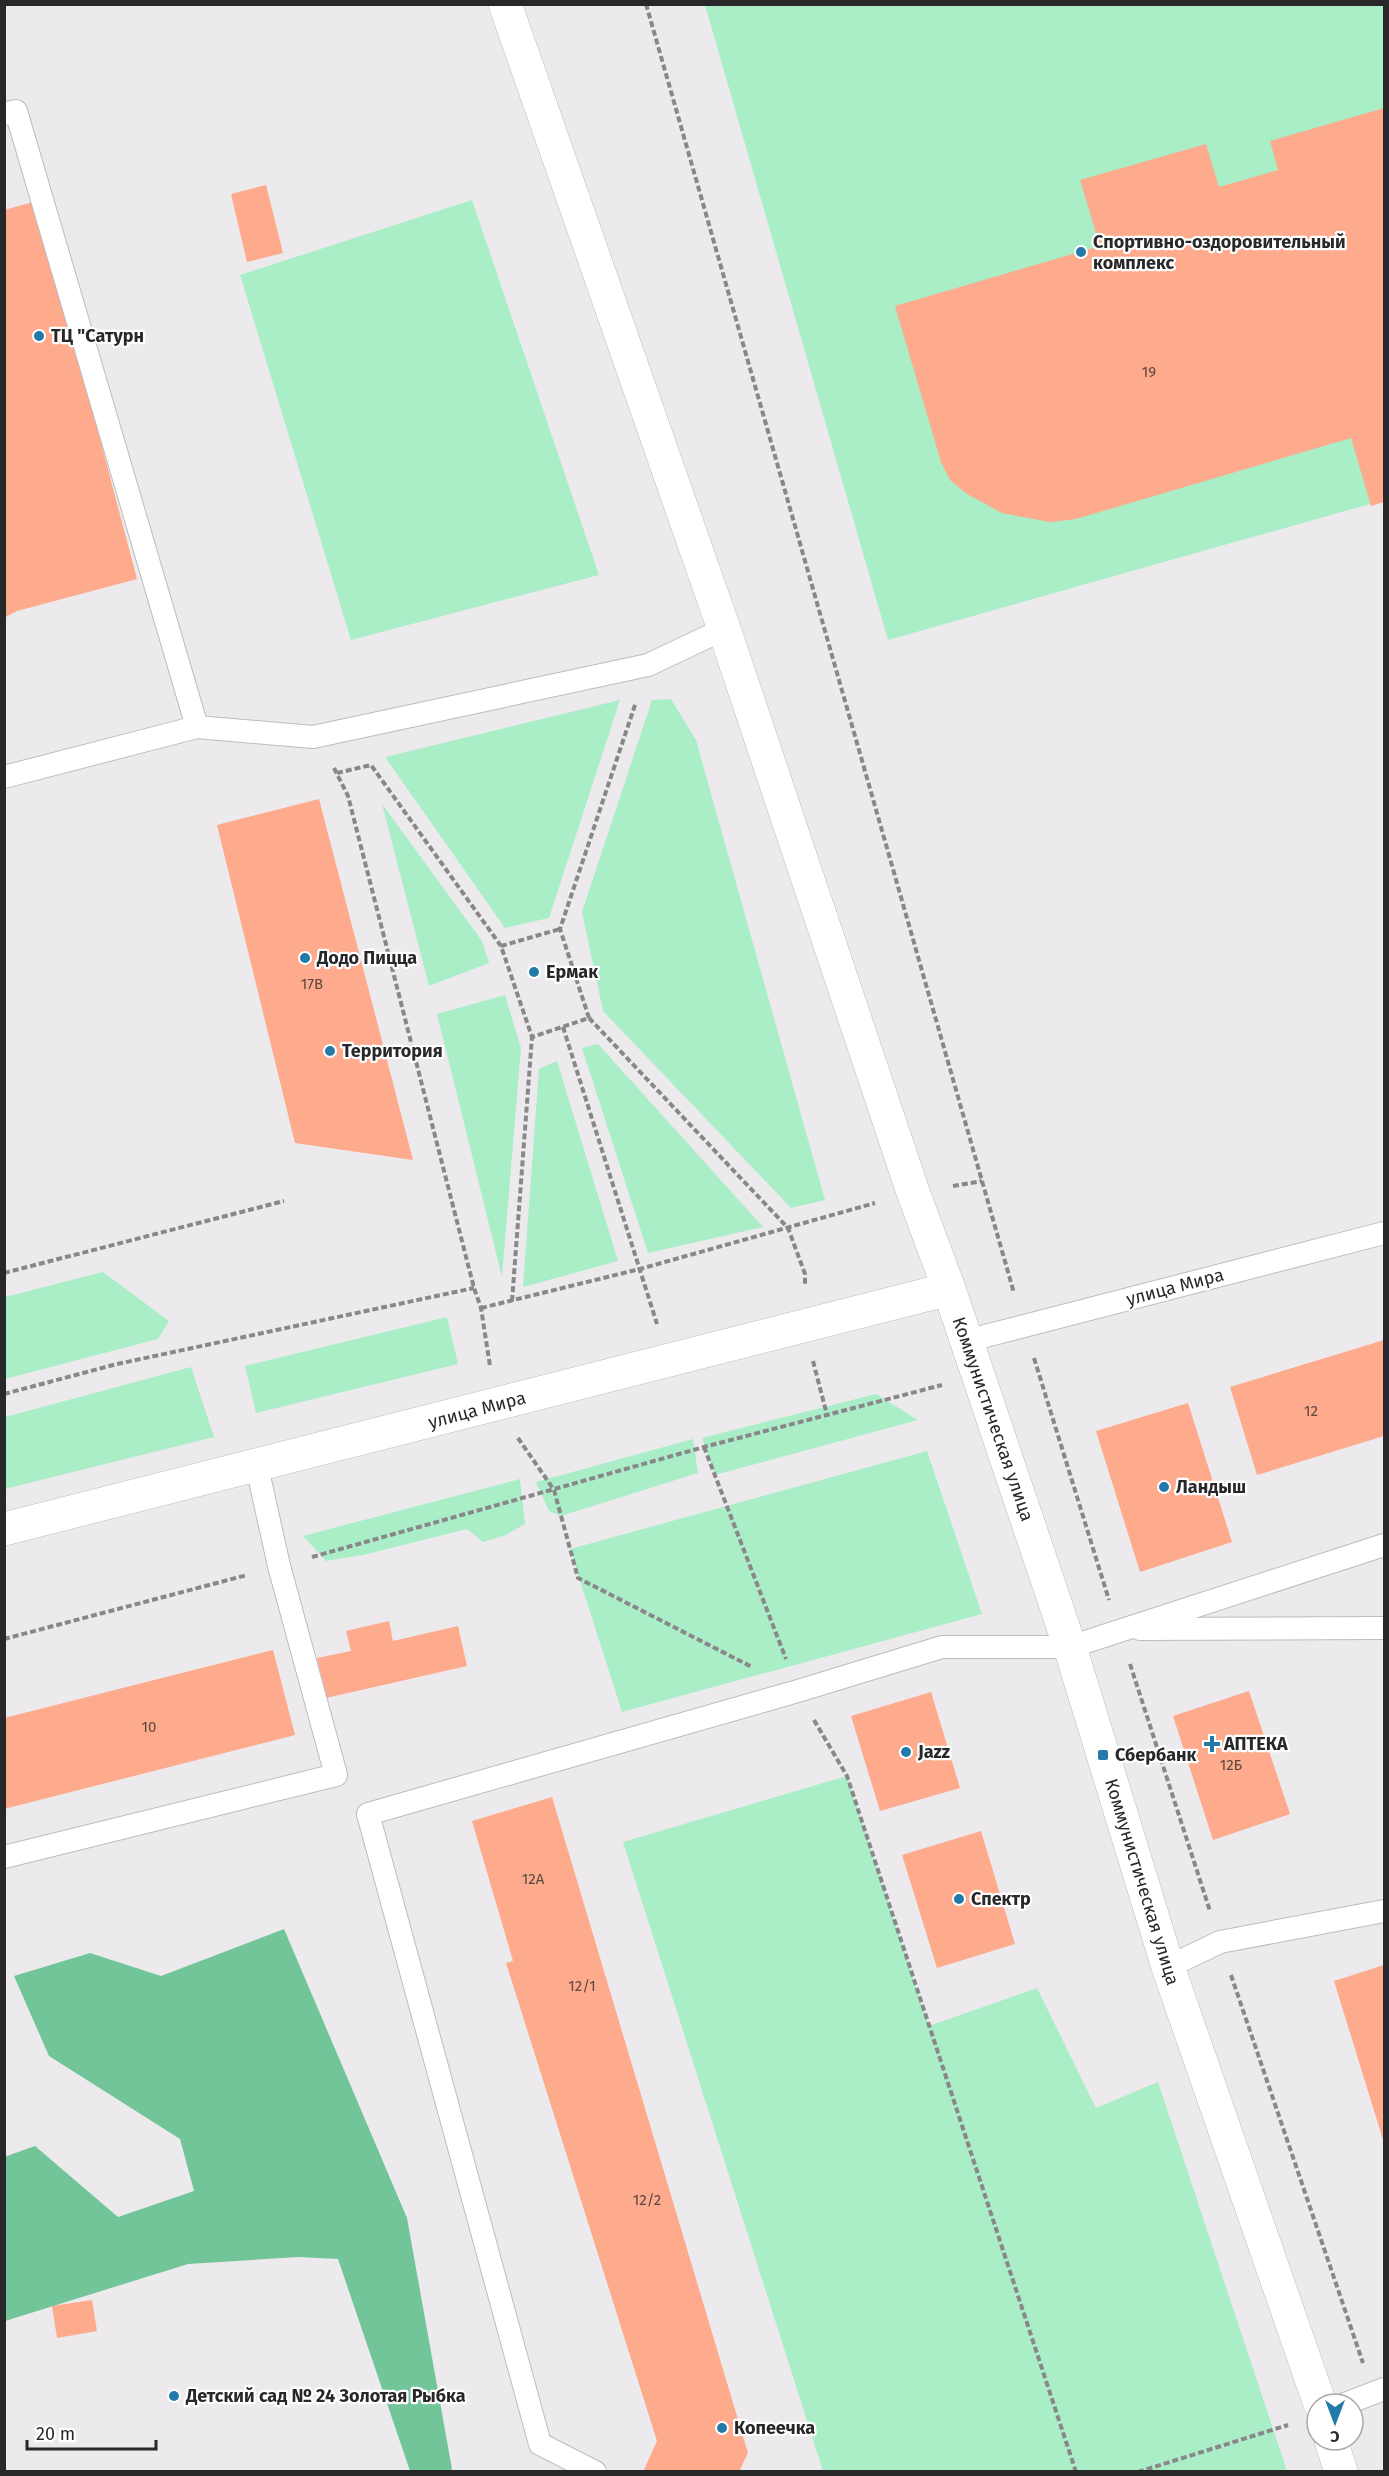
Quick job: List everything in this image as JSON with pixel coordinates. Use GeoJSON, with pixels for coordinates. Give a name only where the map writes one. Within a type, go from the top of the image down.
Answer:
{"type":"FeatureCollection","features":[{"type":"Feature","properties":{"kind":"street","name":"Коммунистическая улица"},"geometry":{"type":"LineString","coordinates":[[505,4],[724,629],[914,1192],[1071,1647],[1305,2407]]}},
{"type":"Feature","properties":{"kind":"street","name":"улица Мира"},"geometry":{"type":"LineString","coordinates":[[4,1529],[257,1467],[668,1359],[949,1289]]}},
{"type":"Feature","properties":{"kind":"street"},"geometry":{"type":"LineString","coordinates":[[1335,2452],[1341,2472]]}},
{"type":"Feature","properties":{"kind":"lane"},"geometry":{"type":"LineString","coordinates":[[4,114],[16,111],[197,727]]}},
{"type":"Feature","properties":{"kind":"lane"},"geometry":{"type":"LineString","coordinates":[[4,777],[197,727],[313,737],[648,665],[724,629]]}},
{"type":"Feature","properties":{"kind":"lane","name":"улица Мира"},"geometry":{"type":"LineString","coordinates":[[966,1341],[1384,1233]]}},
{"type":"Feature","properties":{"kind":"lane"},"geometry":{"type":"LineString","coordinates":[[4,1857],[336,1776],[279,1566],[257,1467]]}},
{"type":"Feature","properties":{"kind":"lane"},"geometry":{"type":"LineString","coordinates":[[595,2472],[540,2444],[368,1814],[798,1691],[942,1647],[1071,1647],[1119,1629],[1384,1545]]}},
{"type":"Feature","properties":{"kind":"lane"},"geometry":{"type":"LineString","coordinates":[[1119,1629],[1384,1628]]}},
{"type":"Feature","properties":{"kind":"lane"},"geometry":{"type":"LineString","coordinates":[[1168,1967],[1220,1942],[1384,1911]]}},
{"type":"Feature","properties":{"kind":"path"},"geometry":{"type":"LineString","coordinates":[[646,4],[1024,1327],[1220,1942],[1378,2390]]}},
{"type":"Feature","properties":{"kind":"path"},"geometry":{"type":"LineString","coordinates":[[648,665],[560,929],[589,1018],[788,1228],[805,1274]]}},
{"type":"Feature","properties":{"kind":"path"},"geometry":{"type":"LineString","coordinates":[[313,737],[337,773],[348,796],[474,1288],[482,1308],[496,1406],[554,1490],[578,1578],[798,1691]]}},
{"type":"Feature","properties":{"kind":"path"},"geometry":{"type":"LineString","coordinates":[[337,773],[371,765],[501,946],[532,1037],[512,1301]]}},
{"type":"Feature","properties":{"kind":"path"},"geometry":{"type":"LineString","coordinates":[[501,946],[560,929]]}},
{"type":"Feature","properties":{"kind":"path"},"geometry":{"type":"LineString","coordinates":[[532,1037],[589,1018]]}},
{"type":"Feature","properties":{"kind":"path"},"geometry":{"type":"LineString","coordinates":[[563,1027],[668,1359]]}},
{"type":"Feature","properties":{"kind":"path"},"geometry":{"type":"LineString","coordinates":[[482,1308],[640,1269],[914,1192],[982,1181]]}},
{"type":"Feature","properties":{"kind":"path"},"geometry":{"type":"LineString","coordinates":[[4,1273],[284,1201]]}},
{"type":"Feature","properties":{"kind":"path"},"geometry":{"type":"LineString","coordinates":[[4,1394],[117,1364],[474,1288]]}},
{"type":"Feature","properties":{"kind":"path"},"geometry":{"type":"LineString","coordinates":[[4,1639],[279,1566],[704,1446],[978,1375]]}},
{"type":"Feature","properties":{"kind":"path"},"geometry":{"type":"LineString","coordinates":[[704,1446],[798,1691],[847,1776],[1077,2472]]}},
{"type":"Feature","properties":{"kind":"path"},"geometry":{"type":"LineString","coordinates":[[1138,2472],[1305,2414]]}},
{"type":"Feature","properties":{"kind":"green space","name":"Спортивно-оздоровительный комплекс"},"geometry":{"type":"Polygon","coordinates":[[[705,5],[1384,5],[1384,500],[888,640],[705,5]]]}},
{"type":"Feature","properties":{"kind":"green space"},"geometry":{"type":"Polygon","coordinates":[[[472,200],[599,575],[351,640],[240,275],[472,200]]]}},
{"type":"Feature","properties":{"kind":"green space"},"geometry":{"type":"Polygon","coordinates":[[[671,699],[696,740],[825,1200],[791,1208],[603,1011],[582,912],[652,700],[671,699]]]}},
{"type":"Feature","properties":{"kind":"green space"},"geometry":{"type":"Polygon","coordinates":[[[620,700],[549,918],[505,928],[385,757],[620,700]]]}},
{"type":"Feature","properties":{"kind":"green space"},"geometry":{"type":"Polygon","coordinates":[[[382,804],[482,941],[489,963],[429,986],[382,804]]]}},
{"type":"Feature","properties":{"kind":"green space"},"geometry":{"type":"Polygon","coordinates":[[[505,995],[521,1048],[502,1277],[437,1014],[505,995]]]}},
{"type":"Feature","properties":{"kind":"green space"},"geometry":{"type":"Polygon","coordinates":[[[598,1044],[763,1227],[648,1253],[582,1048],[598,1044]]]}},
{"type":"Feature","properties":{"kind":"green space"},"geometry":{"type":"Polygon","coordinates":[[[557,1061],[618,1261],[523,1287],[539,1069],[557,1061]]]}},
{"type":"Feature","properties":{"kind":"green space"},"geometry":{"type":"Polygon","coordinates":[[[103,1272],[169,1321],[158,1339],[5,1379],[5,1297],[103,1272]]]}},
{"type":"Feature","properties":{"kind":"green space"},"geometry":{"type":"Polygon","coordinates":[[[447,1317],[458,1364],[256,1413],[245,1366],[447,1317]]]}},
{"type":"Feature","properties":{"kind":"green space"},"geometry":{"type":"Polygon","coordinates":[[[191,1367],[214,1437],[5,1489],[5,1417],[191,1367]]]}},
{"type":"Feature","properties":{"kind":"green space"},"geometry":{"type":"Polygon","coordinates":[[[876,1394],[918,1420],[715,1475],[702,1438],[876,1394]]]}},
{"type":"Feature","properties":{"kind":"green space"},"geometry":{"type":"Polygon","coordinates":[[[693,1439],[698,1473],[561,1516],[549,1511],[536,1482],[693,1439]]]}},
{"type":"Feature","properties":{"kind":"green space"},"geometry":{"type":"Polygon","coordinates":[[[927,1451],[982,1614],[622,1712],[570,1549],[927,1451]]]}},
{"type":"Feature","properties":{"kind":"green space"},"geometry":{"type":"Polygon","coordinates":[[[520,1479],[525,1524],[506,1535],[483,1542],[467,1529],[363,1555],[326,1561],[303,1536],[520,1479]]]}},
{"type":"Feature","properties":{"kind":"green space"},"geometry":{"type":"Polygon","coordinates":[[[847,1776],[929,2026],[1037,1988],[1096,2108],[1158,2082],[1287,2471],[823,2471],[623,1842],[847,1776]]]}},
{"type":"Feature","properties":{"kind":"green space"},"geometry":{"type":"Polygon","coordinates":[[[284,1929],[407,2218],[452,2469],[447,2472],[410,2471],[338,2259],[298,2257],[188,2264],[5,2321],[4,2157],[35,2146],[118,2217],[194,2191],[180,2139],[49,2056],[14,1976],[90,1953],[161,1976],[284,1929]]]}},
{"type":"Feature","properties":{"kind":"building"},"geometry":{"type":"Polygon","coordinates":[[[1384,108],[1384,502],[1371,506],[1351,438],[1076,519],[1050,522],[1002,513],[967,494],[950,480],[941,462],[895,306],[1100,246],[1080,180],[1206,144],[1219,187],[1278,170],[1270,141],[1384,108]]]}},
{"type":"Feature","properties":{"kind":"building"},"geometry":{"type":"Polygon","coordinates":[[[266,185],[283,253],[247,262],[231,194],[266,185]]]}},
{"type":"Feature","properties":{"kind":"building","name":"ТЦ \"Сатурн"},"geometry":{"type":"Polygon","coordinates":[[[37,201],[137,579],[17,611],[4,618],[4,210],[37,201]]]}},
{"type":"Feature","properties":{"kind":"building"},"geometry":{"type":"Polygon","coordinates":[[[319,799],[413,1160],[295,1143],[217,825],[319,799]]]}},
{"type":"Feature","properties":{"kind":"building"},"geometry":{"type":"Polygon","coordinates":[[[1384,1340],[1384,1436],[1257,1475],[1230,1387],[1384,1340]]]}},
{"type":"Feature","properties":{"kind":"building","name":"Ландыш"},"geometry":{"type":"Polygon","coordinates":[[[1188,1403],[1232,1542],[1140,1572],[1096,1431],[1188,1403]]]}},
{"type":"Feature","properties":{"kind":"building"},"geometry":{"type":"Polygon","coordinates":[[[389,1621],[393,1641],[458,1626],[467,1666],[326,1698],[317,1658],[351,1651],[346,1631],[389,1621]]]}},
{"type":"Feature","properties":{"kind":"building"},"geometry":{"type":"Polygon","coordinates":[[[273,1650],[295,1735],[4,1809],[4,1718],[273,1650]]]}},
{"type":"Feature","properties":{"kind":"building"},"geometry":{"type":"Polygon","coordinates":[[[1249,1691],[1290,1814],[1213,1840],[1173,1716],[1249,1691]]]}},
{"type":"Feature","properties":{"kind":"building","name":"Jazz"},"geometry":{"type":"Polygon","coordinates":[[[931,1692],[960,1788],[880,1811],[851,1716],[931,1692]]]}},
{"type":"Feature","properties":{"kind":"building"},"geometry":{"type":"Polygon","coordinates":[[[552,1797],[748,2453],[739,2472],[643,2472],[657,2441],[506,1963],[513,1961],[472,1821],[552,1797]]]}},
{"type":"Feature","properties":{"kind":"building","name":"Спектр"},"geometry":{"type":"Polygon","coordinates":[[[981,1831],[1015,1944],[937,1968],[902,1855],[981,1831]]]}},
{"type":"Feature","properties":{"kind":"building"},"geometry":{"type":"Polygon","coordinates":[[[1384,1965],[1384,2143],[1334,1981],[1384,1965]]]}},
{"type":"Feature","properties":{"kind":"building"},"geometry":{"type":"Polygon","coordinates":[[[92,2300],[97,2331],[57,2338],[52,2306],[92,2300]]]}},
{"type":"Feature","properties":{"kind":"place","name":"Спортивно-оздоровительный комплекс"},"geometry":{"type":"Point","coordinates":[1081,252]}},
{"type":"Feature","properties":{"kind":"place","name":"ТЦ \"Сатурн"},"geometry":{"type":"Point","coordinates":[39,336]}},
{"type":"Feature","properties":{"kind":"place","name":"Додо Пицца"},"geometry":{"type":"Point","coordinates":[305,958]}},
{"type":"Feature","properties":{"kind":"place","name":"Ермак"},"geometry":{"type":"Point","coordinates":[534,972]}},
{"type":"Feature","properties":{"kind":"place","name":"Территория"},"geometry":{"type":"Point","coordinates":[330,1051]}},
{"type":"Feature","properties":{"kind":"place","name":"Ландыш"},"geometry":{"type":"Point","coordinates":[1164,1487]}},
{"type":"Feature","properties":{"kind":"place","name":"АПТЕКА"},"geometry":{"type":"Point","coordinates":[1212,1744]}},
{"type":"Feature","properties":{"kind":"place","name":"Jazz"},"geometry":{"type":"Point","coordinates":[906,1752]}},
{"type":"Feature","properties":{"kind":"place","name":"Сбербанк"},"geometry":{"type":"Point","coordinates":[1103,1755]}},
{"type":"Feature","properties":{"kind":"place","name":"Спектр"},"geometry":{"type":"Point","coordinates":[959,1899]}},
{"type":"Feature","properties":{"kind":"place","name":"Детский сад № 24 Золотая Рыбка"},"geometry":{"type":"Point","coordinates":[174,2396]}},
{"type":"Feature","properties":{"kind":"place","name":"Копеечка"},"geometry":{"type":"Point","coordinates":[722,2428]}}]}
